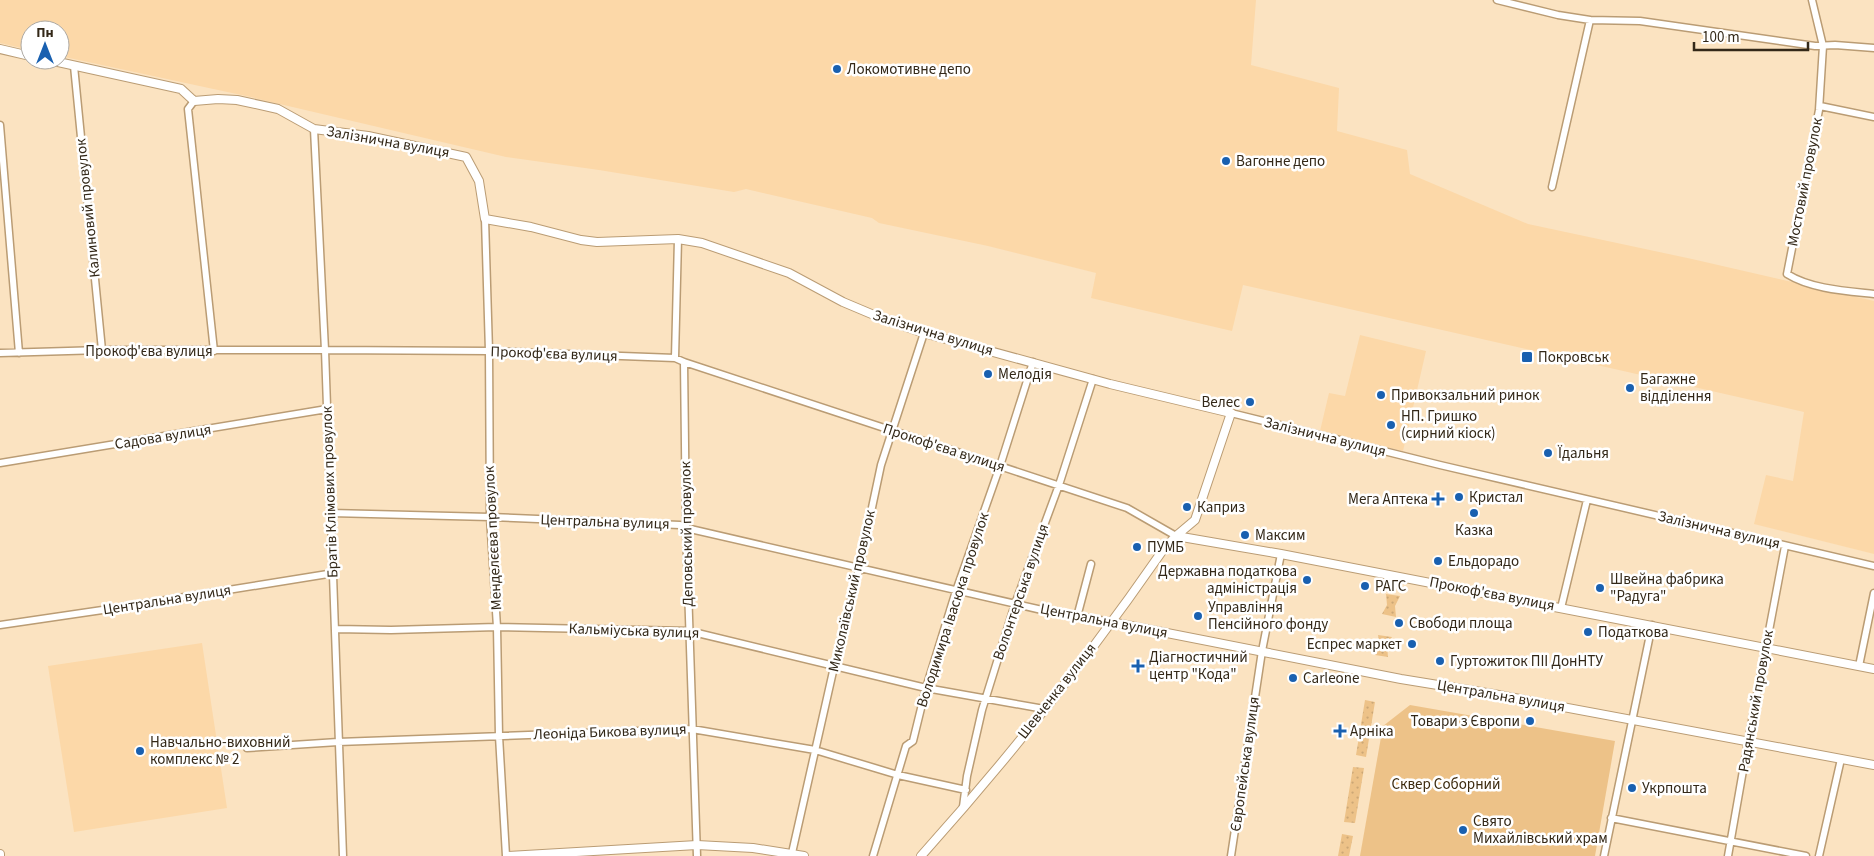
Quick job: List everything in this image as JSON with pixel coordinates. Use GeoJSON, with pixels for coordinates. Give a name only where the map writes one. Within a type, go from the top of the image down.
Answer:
{"type":"FeatureCollection","features":[{"type":"Feature","properties":{"kind":"street"},"geometry":{"type":"LineString","coordinates":[[1499,0],[1558,16],[1590,20],[1640,21],[1815,46],[1874,48]]}},
{"type":"Feature","properties":{"kind":"street","name":"Мостовий провулок"},"geometry":{"type":"LineString","coordinates":[[1812,0],[1823,46],[1820,106],[1786,274],[1796,280],[1814,285],[1874,294]]}},
{"type":"Feature","properties":{"kind":"street"},"geometry":{"type":"LineString","coordinates":[[1552,187],[1590,20]]}},
{"type":"Feature","properties":{"kind":"street"},"geometry":{"type":"LineString","coordinates":[[0,49],[20,54]]}},
{"type":"Feature","properties":{"kind":"street"},"geometry":{"type":"LineString","coordinates":[[70,65],[181,89],[194,101],[188,109],[214,351]]}},
{"type":"Feature","properties":{"kind":"street","name":"Калиновий провулок"},"geometry":{"type":"LineString","coordinates":[[74,66],[102,350]]}},
{"type":"Feature","properties":{"kind":"street","name":"Залізнична вулиця"},"geometry":{"type":"LineString","coordinates":[[194,101],[237,100],[278,109],[314,129],[368,136],[466,157],[479,181],[485,219],[531,227],[589,241],[678,239],[702,243],[789,273],[843,302],[924,333],[1093,379],[1231,413],[1587,500],[1874,566]]}},
{"type":"Feature","properties":{"kind":"street"},"geometry":{"type":"LineString","coordinates":[[1820,106],[1874,117]]}},
{"type":"Feature","properties":{"kind":"street"},"geometry":{"type":"LineString","coordinates":[[0,125],[19,353]]}},
{"type":"Feature","properties":{"kind":"street","name":"Братів Клімових провулок"},"geometry":{"type":"LineString","coordinates":[[314,129],[334,573],[342,856]]}},
{"type":"Feature","properties":{"kind":"street","name":"Менделєєва провулок"},"geometry":{"type":"LineString","coordinates":[[485,219],[489,351],[490,517],[497,627],[499,736],[506,856]]}},
{"type":"Feature","properties":{"kind":"street"},"geometry":{"type":"LineString","coordinates":[[674,358],[678,239]]}},
{"type":"Feature","properties":{"kind":"street","name":"Миколаївський провулок"},"geometry":{"type":"LineString","coordinates":[[792,854],[882,465],[924,333]]}},
{"type":"Feature","properties":{"kind":"street","name":"Прокоф'єва вулиця"},"geometry":{"type":"LineString","coordinates":[[0,354],[102,350],[325,350],[489,351],[674,358],[1127,508],[1176,536],[1281,554],[1874,669]]}},
{"type":"Feature","properties":{"kind":"street","name":"Деповський провулок"},"geometry":{"type":"LineString","coordinates":[[684,362],[686,528],[697,856]]}},
{"type":"Feature","properties":{"kind":"street","name":"Володимира Івасюка провулок"},"geometry":{"type":"LineString","coordinates":[[874,856],[906,746],[913,741],[926,688],[956,591],[1000,466],[1032,362]]}},
{"type":"Feature","properties":{"kind":"street","name":"Волонтерська вулиця"},"geometry":{"type":"LineString","coordinates":[[963,809],[967,776],[986,698],[1015,604],[1058,485],[1093,379]]}},
{"type":"Feature","properties":{"kind":"street","name":"Садова вулиця"},"geometry":{"type":"LineString","coordinates":[[0,463],[327,409]]}},
{"type":"Feature","properties":{"kind":"street","name":"Шевченка вулиця"},"geometry":{"type":"LineString","coordinates":[[922,856],[963,809],[1044,709],[1111,622],[1162,550],[1195,520],[1231,413]]}},
{"type":"Feature","properties":{"kind":"street"},"geometry":{"type":"LineString","coordinates":[[1561,608],[1587,500]]}},
{"type":"Feature","properties":{"kind":"street","name":"Центральна вулиця"},"geometry":{"type":"LineString","coordinates":[[331,513],[680,525],[859,569],[1077,617],[1401,679],[1493,694],[1874,765]]}},
{"type":"Feature","properties":{"kind":"street","name":"Радянський провулок"},"geometry":{"type":"LineString","coordinates":[[1728,856],[1785,546]]}},
{"type":"Feature","properties":{"kind":"street","name":"Європейська вулиця"},"geometry":{"type":"LineString","coordinates":[[1231,856],[1262,651],[1281,554]]}},
{"type":"Feature","properties":{"kind":"street"},"geometry":{"type":"LineString","coordinates":[[1077,617],[1091,564]]}},
{"type":"Feature","properties":{"kind":"street","name":"Центральна вулиця"},"geometry":{"type":"LineString","coordinates":[[0,625],[126,607],[334,573]]}},
{"type":"Feature","properties":{"kind":"street"},"geometry":{"type":"LineString","coordinates":[[1859,666],[1874,593]]}},
{"type":"Feature","properties":{"kind":"street"},"geometry":{"type":"LineString","coordinates":[[1604,856],[1652,625]]}},
{"type":"Feature","properties":{"kind":"street","name":"Кальміуська вулиця"},"geometry":{"type":"LineString","coordinates":[[336,630],[497,627],[689,631],[926,688],[1044,709]]}},
{"type":"Feature","properties":{"kind":"street","name":"Леоніда Бикова вулиця"},"geometry":{"type":"LineString","coordinates":[[247,748],[338,742],[692,729],[815,750],[898,774],[966,790]]}},
{"type":"Feature","properties":{"kind":"street"},"geometry":{"type":"LineString","coordinates":[[1819,856],[1841,759]]}},
{"type":"Feature","properties":{"kind":"street"},"geometry":{"type":"LineString","coordinates":[[1611,818],[1806,856]]}},
{"type":"Feature","properties":{"kind":"street"},"geometry":{"type":"LineString","coordinates":[[506,856],[697,845],[738,846],[804,856]]}},
{"type":"Feature","properties":{"kind":"shaded area"},"geometry":{"type":"Polygon","coordinates":[[[0,0],[1256,0],[1251,65],[1339,88],[1337,131],[1407,150],[1410,174],[1528,224],[1874,301],[1874,554],[1754,524],[1766,475],[1793,481],[1804,412],[1243,285],[1232,331],[1091,298],[1096,273],[988,246],[879,223],[872,218],[746,189],[734,192],[506,157],[246,96],[70,58],[70,20],[20,20],[20,48],[0,43],[0,0]]]}},
{"type":"Feature","properties":{"kind":"shaded area","name":"Привокзальний ринок"},"geometry":{"type":"Polygon","coordinates":[[[1360,335],[1426,351],[1403,451],[1320,431],[1329,393],[1345,396],[1360,335]]]}},
{"type":"Feature","properties":{"kind":"shaded area","name":"Навчально-виховний комплекс № 2"},"geometry":{"type":"Polygon","coordinates":[[[202,643],[227,808],[74,832],[48,666],[202,643]]]}},
{"type":"Feature","properties":{"kind":"green space"},"geometry":{"type":"Polygon","coordinates":[[[1386,594],[1400,596],[1395,606],[1396,617],[1382,614],[1387,605],[1386,594]]]}},
{"type":"Feature","properties":{"kind":"green space"},"geometry":{"type":"Polygon","coordinates":[[[1378,635],[1392,637],[1387,646],[1388,657],[1375,655],[1380,645],[1378,635]]]}},
{"type":"Feature","properties":{"kind":"green space"},"geometry":{"type":"Polygon","coordinates":[[[1365,700],[1375,702],[1366,757],[1356,755],[1365,700]]]}},
{"type":"Feature","properties":{"kind":"green space","name":"Сквер Соборний"},"geometry":{"type":"Polygon","coordinates":[[[1410,705],[1615,741],[1595,856],[1360,856],[1383,726],[1410,705]]]}},
{"type":"Feature","properties":{"kind":"green space"},"geometry":{"type":"Polygon","coordinates":[[[1353,767],[1364,768],[1355,823],[1344,822],[1353,767]]]}},
{"type":"Feature","properties":{"kind":"green space"},"geometry":{"type":"Polygon","coordinates":[[[1342,834],[1353,836],[1349,856],[1338,856],[1342,834]]]}},
{"type":"Feature","properties":{"kind":"place","name":"Локомотивне депо"},"geometry":{"type":"Point","coordinates":[837,69]}},
{"type":"Feature","properties":{"kind":"place","name":"Вагонне депо"},"geometry":{"type":"Point","coordinates":[1226,161]}},
{"type":"Feature","properties":{"kind":"place","name":"Покровськ"},"geometry":{"type":"Point","coordinates":[1527,357]}},
{"type":"Feature","properties":{"kind":"place","name":"Мелодія"},"geometry":{"type":"Point","coordinates":[988,374]}},
{"type":"Feature","properties":{"kind":"place","name":"Багажне відділення"},"geometry":{"type":"Point","coordinates":[1630,388]}},
{"type":"Feature","properties":{"kind":"place","name":"Привокзальний ринок"},"geometry":{"type":"Point","coordinates":[1381,395]}},
{"type":"Feature","properties":{"kind":"place","name":"Велес"},"geometry":{"type":"Point","coordinates":[1250,402]}},
{"type":"Feature","properties":{"kind":"place","name":"НП. Гришко (сирний кіоск)"},"geometry":{"type":"Point","coordinates":[1391,425]}},
{"type":"Feature","properties":{"kind":"place","name":"Їдальня"},"geometry":{"type":"Point","coordinates":[1548,453]}},
{"type":"Feature","properties":{"kind":"place","name":"Кристал"},"geometry":{"type":"Point","coordinates":[1459,497]}},
{"type":"Feature","properties":{"kind":"place","name":"Мега Аптека"},"geometry":{"type":"Point","coordinates":[1438,499]}},
{"type":"Feature","properties":{"kind":"place","name":"Каприз"},"geometry":{"type":"Point","coordinates":[1187,507]}},
{"type":"Feature","properties":{"kind":"place","name":"Казка"},"geometry":{"type":"Point","coordinates":[1474,513]}},
{"type":"Feature","properties":{"kind":"place","name":"Максим"},"geometry":{"type":"Point","coordinates":[1245,535]}},
{"type":"Feature","properties":{"kind":"place","name":"ПУМБ"},"geometry":{"type":"Point","coordinates":[1137,547]}},
{"type":"Feature","properties":{"kind":"place","name":"Ельдорадо"},"geometry":{"type":"Point","coordinates":[1438,561]}},
{"type":"Feature","properties":{"kind":"place","name":"Державна податкова адміністрація"},"geometry":{"type":"Point","coordinates":[1307,580]}},
{"type":"Feature","properties":{"kind":"place","name":"РАГС"},"geometry":{"type":"Point","coordinates":[1365,586]}},
{"type":"Feature","properties":{"kind":"place","name":"Швейна фабрика \"Радуга\""},"geometry":{"type":"Point","coordinates":[1600,588]}},
{"type":"Feature","properties":{"kind":"place","name":"Управління Пенсійного фонду"},"geometry":{"type":"Point","coordinates":[1198,616]}},
{"type":"Feature","properties":{"kind":"place","name":"Свободи площа"},"geometry":{"type":"Point","coordinates":[1399,623]}},
{"type":"Feature","properties":{"kind":"place","name":"Податкова"},"geometry":{"type":"Point","coordinates":[1588,632]}},
{"type":"Feature","properties":{"kind":"place","name":"Еспрес маркет"},"geometry":{"type":"Point","coordinates":[1412,644]}},
{"type":"Feature","properties":{"kind":"place","name":"Гуртожиток ПІІ ДонНТУ"},"geometry":{"type":"Point","coordinates":[1440,661]}},
{"type":"Feature","properties":{"kind":"place","name":"Діагностичний центр \"Кода\""},"geometry":{"type":"Point","coordinates":[1138,666]}},
{"type":"Feature","properties":{"kind":"place","name":"Carleone"},"geometry":{"type":"Point","coordinates":[1293,678]}},
{"type":"Feature","properties":{"kind":"place","name":"Товари з Європи"},"geometry":{"type":"Point","coordinates":[1530,721]}},
{"type":"Feature","properties":{"kind":"place","name":"Арніка"},"geometry":{"type":"Point","coordinates":[1340,731]}},
{"type":"Feature","properties":{"kind":"place","name":"Навчально-виховний комплекс № 2"},"geometry":{"type":"Point","coordinates":[140,751]}},
{"type":"Feature","properties":{"kind":"place","name":"Укрпошта"},"geometry":{"type":"Point","coordinates":[1632,788]}},
{"type":"Feature","properties":{"kind":"place","name":"Свято Михайлівський храм"},"geometry":{"type":"Point","coordinates":[1463,830]}}]}
